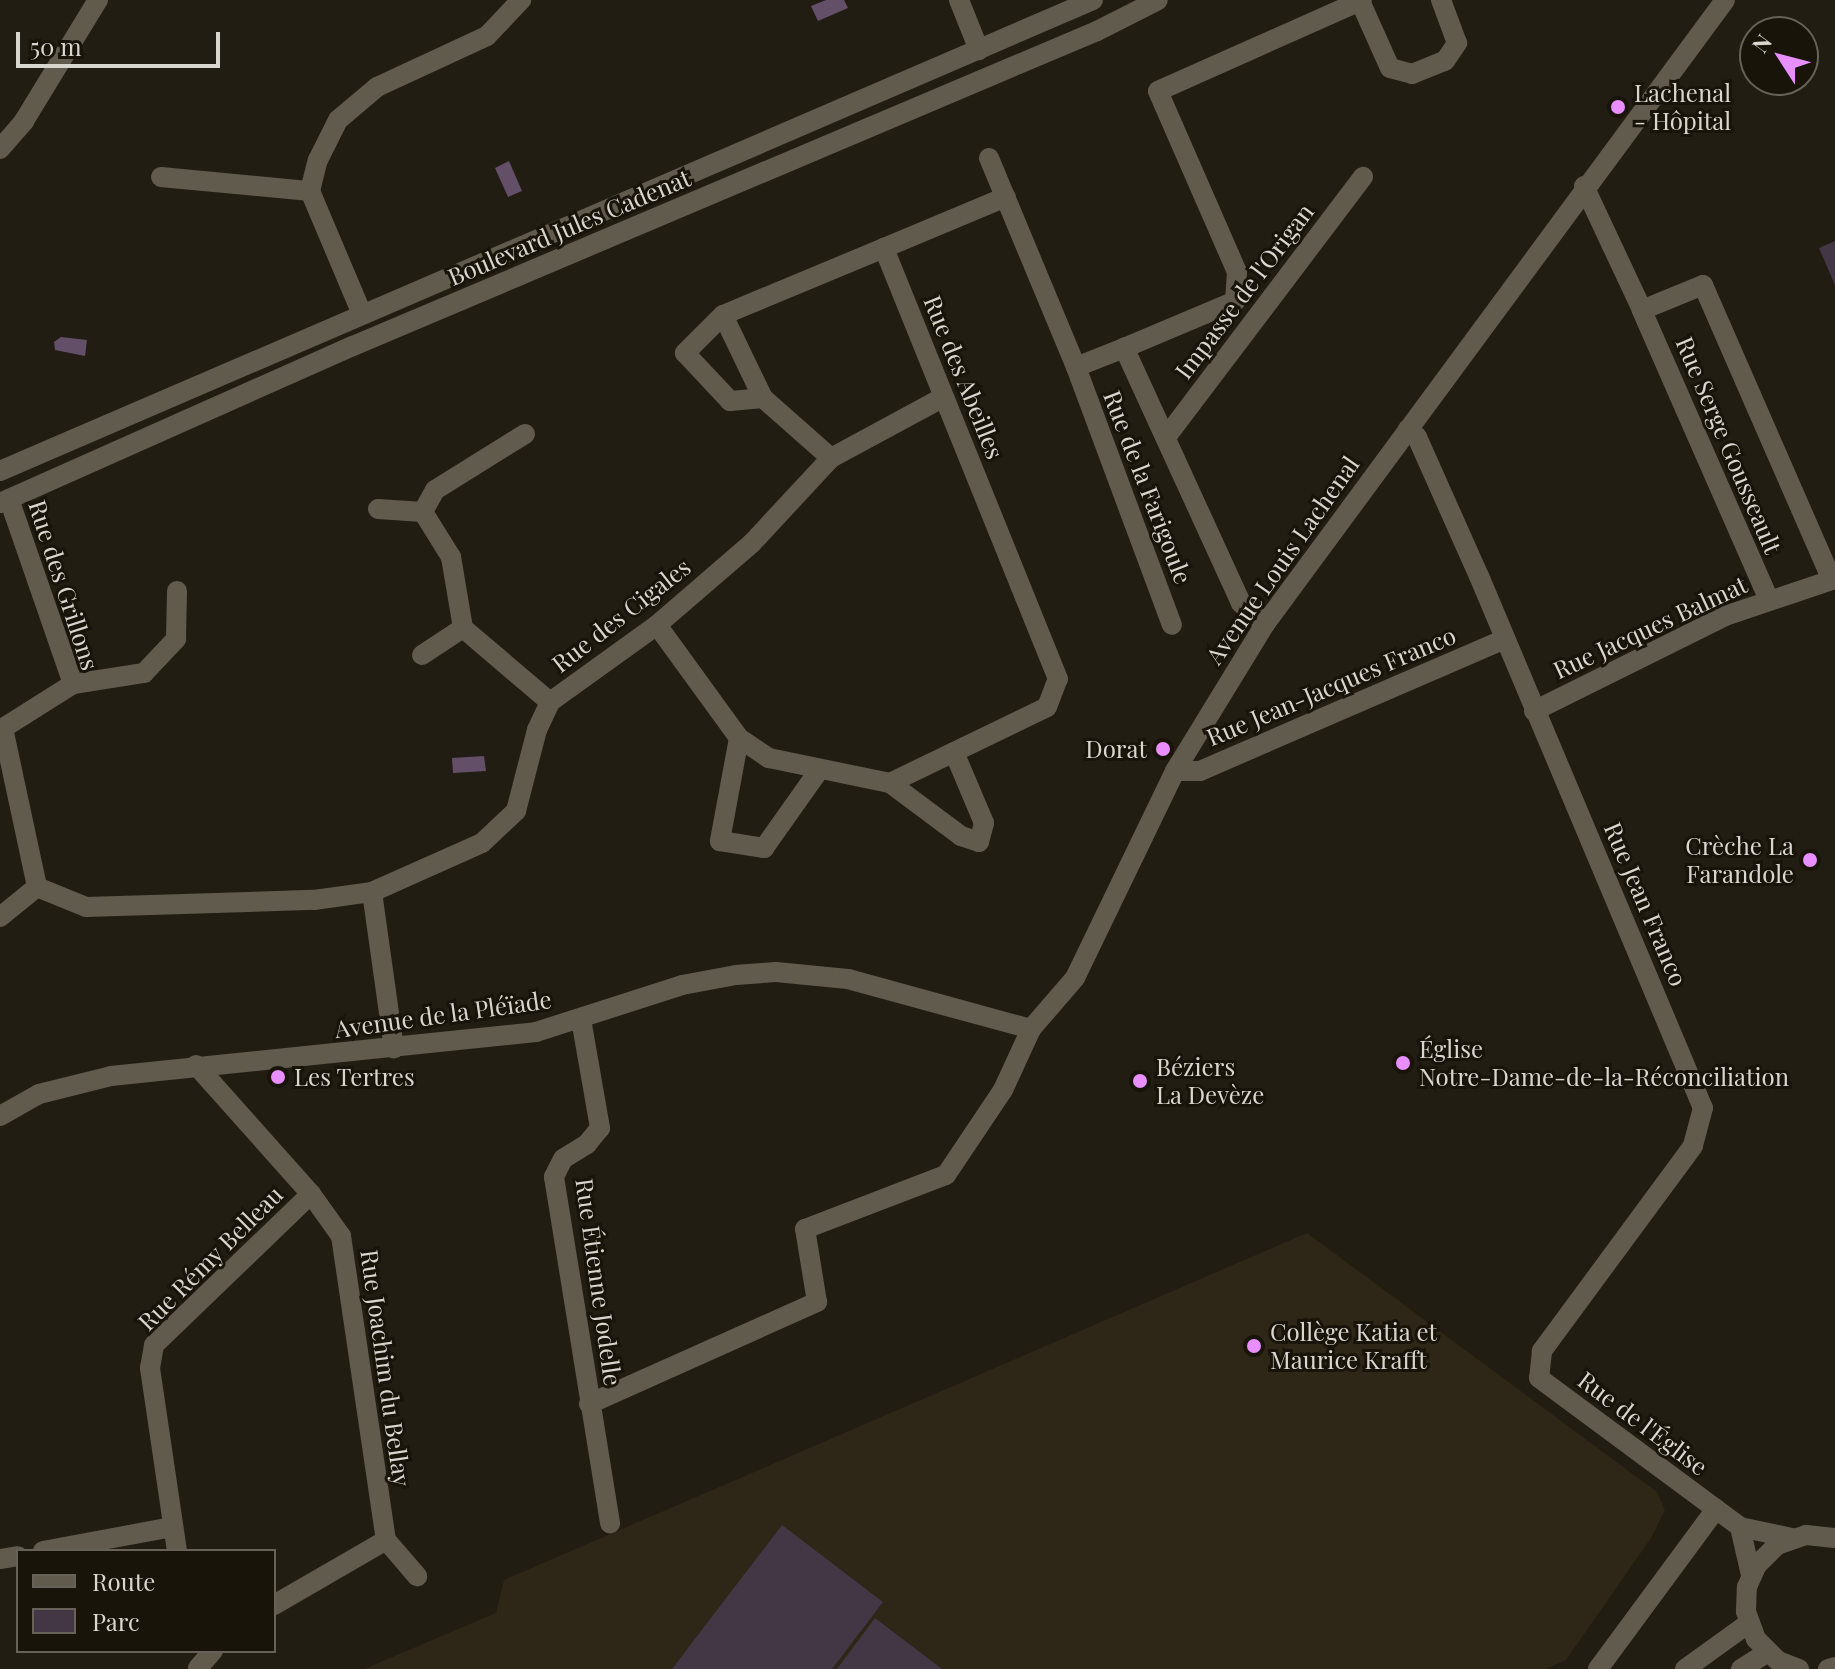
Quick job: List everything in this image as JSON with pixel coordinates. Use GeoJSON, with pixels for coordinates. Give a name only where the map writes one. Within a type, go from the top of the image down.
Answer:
{"type":"FeatureCollection","features":[{"type":"Feature","properties":{"kind":"street"},"geometry":{"type":"LineString","coordinates":[[0,149],[24,121],[98,0]]}},
{"type":"Feature","properties":{"kind":"street"},"geometry":{"type":"LineString","coordinates":[[362,314],[310,191],[318,160],[338,120],[377,87],[487,36],[521,0]]}},
{"type":"Feature","properties":{"kind":"street"},"geometry":{"type":"LineString","coordinates":[[959,0],[979,50]]}},
{"type":"Feature","properties":{"kind":"street","name":"Boulevard Jules Cadenat"},"geometry":{"type":"LineString","coordinates":[[0,471],[1093,0]]}},
{"type":"Feature","properties":{"kind":"street","name":"Boulevard Jules Cadenat"},"geometry":{"type":"LineString","coordinates":[[4,501],[368,340],[1097,31],[1158,0]]}},
{"type":"Feature","properties":{"kind":"street"},"geometry":{"type":"LineString","coordinates":[[1249,329],[1235,301],[1237,272],[1158,91],[1361,0],[1390,68],[1412,74],[1445,61],[1457,43],[1441,0]]}},
{"type":"Feature","properties":{"kind":"street","name":"Avenue Louis Lachenal"},"geometry":{"type":"LineString","coordinates":[[589,1404],[817,1302],[805,1229],[946,1175],[1003,1090],[1031,1029],[1075,978],[1175,771],[1265,624],[1721,3]]}},
{"type":"Feature","properties":{"kind":"street","name":"Rue de la Farigoule"},"geometry":{"type":"LineString","coordinates":[[989,158],[1076,367],[1172,625]]}},
{"type":"Feature","properties":{"kind":"street"},"geometry":{"type":"LineString","coordinates":[[161,177],[310,191]]}},
{"type":"Feature","properties":{"kind":"street","name":"Impasse de l'Origan"},"geometry":{"type":"LineString","coordinates":[[1167,436],[1363,177]]}},
{"type":"Feature","properties":{"kind":"street","name":"Rue Serge Gousseault"},"geometry":{"type":"LineString","coordinates":[[1584,186],[1769,600]]}},
{"type":"Feature","properties":{"kind":"street"},"geometry":{"type":"LineString","coordinates":[[763,398],[730,401],[685,353],[723,315],[1006,197]]}},
{"type":"Feature","properties":{"kind":"street","name":"Rue des Abeilles"},"geometry":{"type":"LineString","coordinates":[[884,248],[1058,679],[1047,707],[890,783]]}},
{"type":"Feature","properties":{"kind":"street","name":"Rue Serge Gousseault"},"geometry":{"type":"LineString","coordinates":[[1642,310],[1703,285],[1834,579]]}},
{"type":"Feature","properties":{"kind":"street","name":"Rue de la Farigoule"},"geometry":{"type":"LineString","coordinates":[[1076,367],[1235,301]]}},
{"type":"Feature","properties":{"kind":"street"},"geometry":{"type":"LineString","coordinates":[[723,315],[763,398],[831,458]]}},
{"type":"Feature","properties":{"kind":"street","name":"Rue de la Farigoule"},"geometry":{"type":"LineString","coordinates":[[1124,348],[1241,603],[1265,624]]}},
{"type":"Feature","properties":{"kind":"street","name":"Rue des Cigales"},"geometry":{"type":"LineString","coordinates":[[37,887],[86,907],[314,900],[372,892],[482,843],[516,811],[537,730],[550,702],[657,625],[752,543],[831,458],[944,397]]}},
{"type":"Feature","properties":{"kind":"street","name":"Rue Jean Franco"},"geometry":{"type":"LineString","coordinates":[[1408,429],[1417,437],[1505,639],[1703,1108],[1693,1146],[1542,1351],[1539,1378]]}},
{"type":"Feature","properties":{"kind":"street"},"geometry":{"type":"LineString","coordinates":[[423,512],[435,490],[525,434]]}},
{"type":"Feature","properties":{"kind":"street","name":"Rue des Grillons"},"geometry":{"type":"LineString","coordinates":[[4,501],[73,684],[2,727],[37,887]]}},
{"type":"Feature","properties":{"kind":"street"},"geometry":{"type":"LineString","coordinates":[[378,509],[423,512]]}},
{"type":"Feature","properties":{"kind":"street"},"geometry":{"type":"LineString","coordinates":[[423,512],[451,557],[463,628],[550,702]]}},
{"type":"Feature","properties":{"kind":"street","name":"Rue Jacques Balmat"},"geometry":{"type":"LineString","coordinates":[[1534,711],[1725,616],[1834,579]]}},
{"type":"Feature","properties":{"kind":"street"},"geometry":{"type":"LineString","coordinates":[[73,684],[144,673],[176,639],[177,591]]}},
{"type":"Feature","properties":{"kind":"street"},"geometry":{"type":"LineString","coordinates":[[657,625],[739,738],[769,758],[890,783],[961,836],[979,842],[984,823],[954,752]]}},
{"type":"Feature","properties":{"kind":"street"},"geometry":{"type":"LineString","coordinates":[[422,655],[463,628]]}},
{"type":"Feature","properties":{"kind":"street","name":"Rue Jean-Jacques Franco"},"geometry":{"type":"LineString","coordinates":[[1175,771],[1200,771],[1505,639]]}},
{"type":"Feature","properties":{"kind":"street"},"geometry":{"type":"LineString","coordinates":[[739,738],[720,841],[764,848],[820,769]]}},
{"type":"Feature","properties":{"kind":"street"},"geometry":{"type":"LineString","coordinates":[[0,917],[37,887]]}},
{"type":"Feature","properties":{"kind":"street"},"geometry":{"type":"LineString","coordinates":[[372,892],[394,1048]]}},
{"type":"Feature","properties":{"kind":"street","name":"Avenue de la Pléïade"},"geometry":{"type":"LineString","coordinates":[[0,1116],[39,1094],[111,1076],[536,1032],[682,985],[776,972],[848,979],[1031,1029]]}},
{"type":"Feature","properties":{"kind":"street","name":"Rue Étienne Jodelle"},"geometry":{"type":"LineString","coordinates":[[581,1019],[600,1128],[587,1144],[563,1159],[554,1177],[610,1523]]}},
{"type":"Feature","properties":{"kind":"street","name":"Rue Joachim du Bellay"},"geometry":{"type":"LineString","coordinates":[[196,1065],[311,1194],[341,1236],[386,1540]]}},
{"type":"Feature","properties":{"kind":"street","name":"Rue Rémy Belleau"},"geometry":{"type":"LineString","coordinates":[[177,1549],[150,1368],[154,1345],[311,1194]]}},
{"type":"Feature","properties":{"kind":"street","name":"Rue de l'Église"},"geometry":{"type":"LineString","coordinates":[[1539,1378],[1740,1527],[1792,1538],[1835,1538]]}},
{"type":"Feature","properties":{"kind":"street","name":"Rue de l'Église"},"geometry":{"type":"LineString","coordinates":[[1598,1669],[1716,1509]]}},
{"type":"Feature","properties":{"kind":"street"},"geometry":{"type":"LineString","coordinates":[[54,1549],[173,1527]]}},
{"type":"Feature","properties":{"kind":"street"},"geometry":{"type":"LineString","coordinates":[[1740,1527],[1751,1575]]}},
{"type":"Feature","properties":{"kind":"street"},"geometry":{"type":"LineString","coordinates":[[1792,1538],[1765,1555],[1751,1575],[1746,1599],[1749,1623],[1767,1653],[1799,1669]]}},
{"type":"Feature","properties":{"kind":"street"},"geometry":{"type":"LineString","coordinates":[[276,1604],[386,1540],[417,1576]]}},
{"type":"Feature","properties":{"kind":"street"},"geometry":{"type":"LineString","coordinates":[[1685,1669],[1749,1623]]}},
{"type":"Feature","properties":{"kind":"street"},"geometry":{"type":"LineString","coordinates":[[199,1669],[211,1653]]}},
{"type":"Feature","properties":{"kind":"street"},"geometry":{"type":"LineString","coordinates":[[1741,1669],[1767,1653]]}},
{"type":"Feature","properties":{"kind":"street"},"geometry":{"type":"LineString","coordinates":[[1828,1669],[1835,1667]]}},
{"type":"Feature","properties":{"kind":"shaded area"},"geometry":{"type":"Polygon","coordinates":[[[826,0],[844,0],[848,8],[818,21],[811,6],[826,0]]]}},
{"type":"Feature","properties":{"kind":"shaded area"},"geometry":{"type":"Polygon","coordinates":[[[509,161],[522,191],[508,197],[495,168],[509,161]]]}},
{"type":"Feature","properties":{"kind":"shaded area"},"geometry":{"type":"Polygon","coordinates":[[[61,337],[87,340],[85,356],[55,350],[54,342],[61,337]]]}},
{"type":"Feature","properties":{"kind":"shaded area"},"geometry":{"type":"Polygon","coordinates":[[[484,756],[486,771],[453,773],[452,758],[484,756]]]}},
{"type":"Feature","properties":{"kind":"shaded area","name":"Collège Katia et Maurice Krafft"},"geometry":{"type":"Polygon","coordinates":[[[1307,1233],[1657,1492],[1665,1510],[1651,1538],[1566,1660],[1546,1669],[364,1669],[496,1613],[504,1580],[1307,1233]]]}},
{"type":"Feature","properties":{"kind":"green space"},"geometry":{"type":"Polygon","coordinates":[[[1835,241],[1835,285],[1819,248],[1835,241]]]}},
{"type":"Feature","properties":{"kind":"green space"},"geometry":{"type":"Polygon","coordinates":[[[782,1525],[883,1602],[832,1669],[672,1669],[782,1525]]]}},
{"type":"Feature","properties":{"kind":"green space"},"geometry":{"type":"Polygon","coordinates":[[[875,1618],[942,1669],[837,1669],[875,1618]]]}},
{"type":"Feature","properties":{"kind":"place","name":"Lachenal - Hôpital"},"geometry":{"type":"Point","coordinates":[1618,107]}},
{"type":"Feature","properties":{"kind":"place","name":"Dorat"},"geometry":{"type":"Point","coordinates":[1163,749]}},
{"type":"Feature","properties":{"kind":"place","name":"Crèche La Farandole"},"geometry":{"type":"Point","coordinates":[1810,860]}},
{"type":"Feature","properties":{"kind":"place","name":"Église Notre-Dame-de-la-Réconciliation"},"geometry":{"type":"Point","coordinates":[1403,1063]}},
{"type":"Feature","properties":{"kind":"place","name":"Les Tertres"},"geometry":{"type":"Point","coordinates":[278,1077]}},
{"type":"Feature","properties":{"kind":"place","name":"Béziers La Devèze"},"geometry":{"type":"Point","coordinates":[1140,1081]}},
{"type":"Feature","properties":{"kind":"place","name":"Collège Katia et Maurice Krafft"},"geometry":{"type":"Point","coordinates":[1254,1346]}}]}
